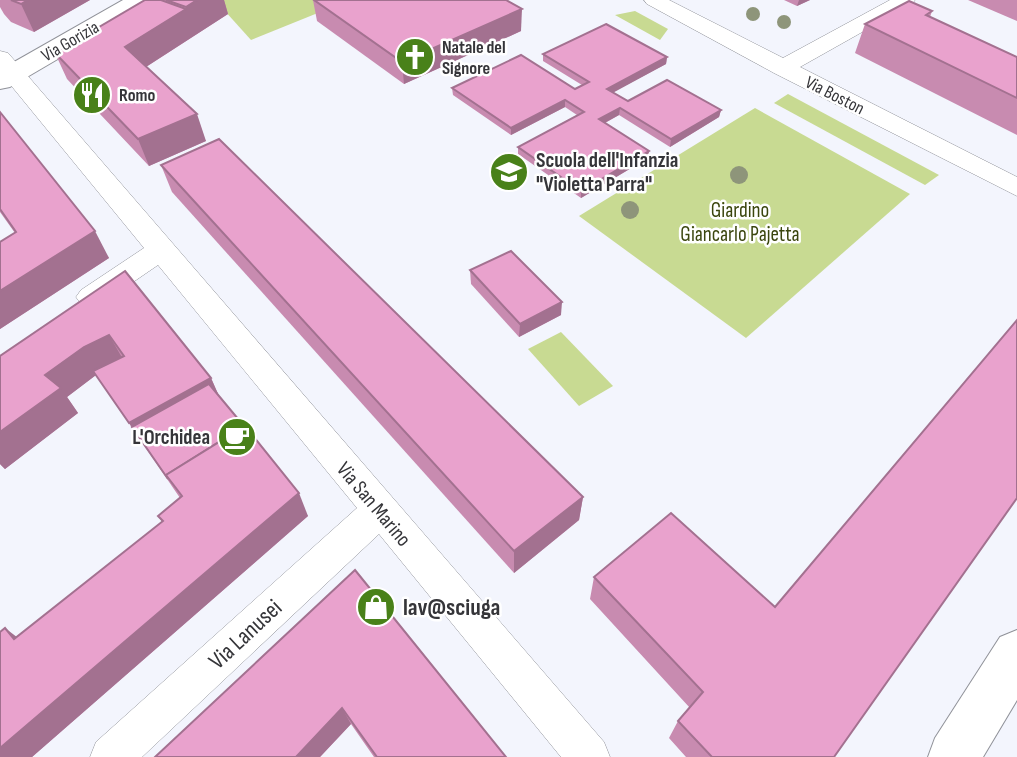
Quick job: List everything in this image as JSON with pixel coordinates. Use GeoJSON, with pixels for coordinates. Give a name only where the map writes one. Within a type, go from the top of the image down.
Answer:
{"type":"FeatureCollection","features":[{"type":"Feature","properties":{"kind":"street","name":"Via Gorizia"},"geometry":{"type":"LineString","coordinates":[[5,71],[141,0]]}},
{"type":"Feature","properties":{"kind":"street","name":"Via Boston"},"geometry":{"type":"LineString","coordinates":[[654,0],[1017,188]]}},
{"type":"Feature","properties":{"kind":"street"},"geometry":{"type":"LineString","coordinates":[[782,68],[905,0]]}},
{"type":"Feature","properties":{"kind":"street","name":"Via San Marino"},"geometry":{"type":"LineString","coordinates":[[5,71],[161,250],[589,757]]}},
{"type":"Feature","properties":{"kind":"street"},"geometry":{"type":"LineString","coordinates":[[65,315],[161,250]]}},
{"type":"Feature","properties":{"kind":"street","name":"Via Lanusei"},"geometry":{"type":"LineString","coordinates":[[111,757],[379,511]]}},
{"type":"Feature","properties":{"kind":"street"},"geometry":{"type":"LineString","coordinates":[[954,757],[1017,654]]}},
{"type":"Feature","properties":{"kind":"green space"},"geometry":{"type":"Polygon","coordinates":[[[215,0],[350,0],[251,40],[215,0]]]}},
{"type":"Feature","properties":{"kind":"green space"},"geometry":{"type":"Polygon","coordinates":[[[635,11],[668,29],[660,40],[615,15],[635,11]]]}},
{"type":"Feature","properties":{"kind":"green space"},"geometry":{"type":"Polygon","coordinates":[[[788,94],[939,175],[925,185],[774,103],[788,94]]]}},
{"type":"Feature","properties":{"kind":"green space","name":"Giardino Giancarlo Pajetta"},"geometry":{"type":"Polygon","coordinates":[[[755,108],[910,194],[746,338],[579,216],[755,108]]]}},
{"type":"Feature","properties":{"kind":"green space"},"geometry":{"type":"Polygon","coordinates":[[[561,332],[613,386],[579,406],[528,349],[561,332]]]}},
{"type":"Feature","properties":{"kind":"building"},"geometry":{"type":"Polygon","coordinates":[[[11,0],[28,0],[21,4],[11,0]]]}},
{"type":"Feature","properties":{"kind":"building"},"geometry":{"type":"Polygon","coordinates":[[[145,0],[161,0],[186,9],[125,47],[197,114],[138,139],[55,53],[145,0]]]}},
{"type":"Feature","properties":{"kind":"building"},"geometry":{"type":"Polygon","coordinates":[[[166,0],[197,0],[186,7],[166,0]]]}},
{"type":"Feature","properties":{"kind":"building","name":"Natale del Signore"},"geometry":{"type":"Polygon","coordinates":[[[314,0],[506,0],[522,9],[402,62],[314,0]]]}},
{"type":"Feature","properties":{"kind":"building"},"geometry":{"type":"Polygon","coordinates":[[[909,1],[932,11],[926,15],[1017,57],[1017,98],[865,24],[909,1]]]}},
{"type":"Feature","properties":{"kind":"building"},"geometry":{"type":"Polygon","coordinates":[[[606,24],[667,57],[607,89],[628,101],[667,80],[721,110],[671,139],[620,108],[599,119],[649,151],[581,191],[518,147],[584,112],[565,100],[511,128],[452,88],[521,55],[575,89],[589,82],[543,54],[606,24]]]}},
{"type":"Feature","properties":{"kind":"building"},"geometry":{"type":"Polygon","coordinates":[[[0,112],[95,231],[0,291],[0,242],[16,232],[0,209],[0,112]]]}},
{"type":"Feature","properties":{"kind":"building"},"geometry":{"type":"Polygon","coordinates":[[[219,139],[583,497],[514,551],[161,165],[219,139]]]}},
{"type":"Feature","properties":{"kind":"building"},"geometry":{"type":"Polygon","coordinates":[[[511,251],[562,302],[520,324],[470,270],[511,251]]]}},
{"type":"Feature","properties":{"kind":"building"},"geometry":{"type":"Polygon","coordinates":[[[125,271],[211,378],[129,423],[93,371],[124,356],[109,335],[84,347],[45,375],[61,388],[0,432],[0,356],[125,271]]]}},
{"type":"Feature","properties":{"kind":"building"},"geometry":{"type":"Polygon","coordinates":[[[1017,320],[1017,498],[834,757],[712,757],[678,721],[703,692],[594,577],[671,513],[775,607],[1017,320]]]}},
{"type":"Feature","properties":{"kind":"building"},"geometry":{"type":"Polygon","coordinates":[[[209,384],[244,426],[166,475],[168,479],[132,427],[209,384]]]}},
{"type":"Feature","properties":{"kind":"building"},"geometry":{"type":"Polygon","coordinates":[[[245,426],[299,493],[0,748],[0,632],[5,628],[14,639],[163,521],[158,516],[182,496],[166,475],[245,426]]]}},
{"type":"Feature","properties":{"kind":"building"},"geometry":{"type":"Polygon","coordinates":[[[355,570],[506,757],[377,757],[342,708],[296,757],[155,757],[355,570]]]}},
{"type":"Feature","properties":{"kind":"place","name":"Natale del Signore"},"geometry":{"type":"Point","coordinates":[415,57]}},
{"type":"Feature","properties":{"kind":"place","name":"Romo"},"geometry":{"type":"Point","coordinates":[92,95]}},
{"type":"Feature","properties":{"kind":"place","name":"Scuola dell'Infanzia \"Violetta Parra\""},"geometry":{"type":"Point","coordinates":[509,172]}},
{"type":"Feature","properties":{"kind":"place","name":"L'Orchidea"},"geometry":{"type":"Point","coordinates":[237,437]}},
{"type":"Feature","properties":{"kind":"place","name":"lav@sciuga"},"geometry":{"type":"Point","coordinates":[376,607]}}]}
